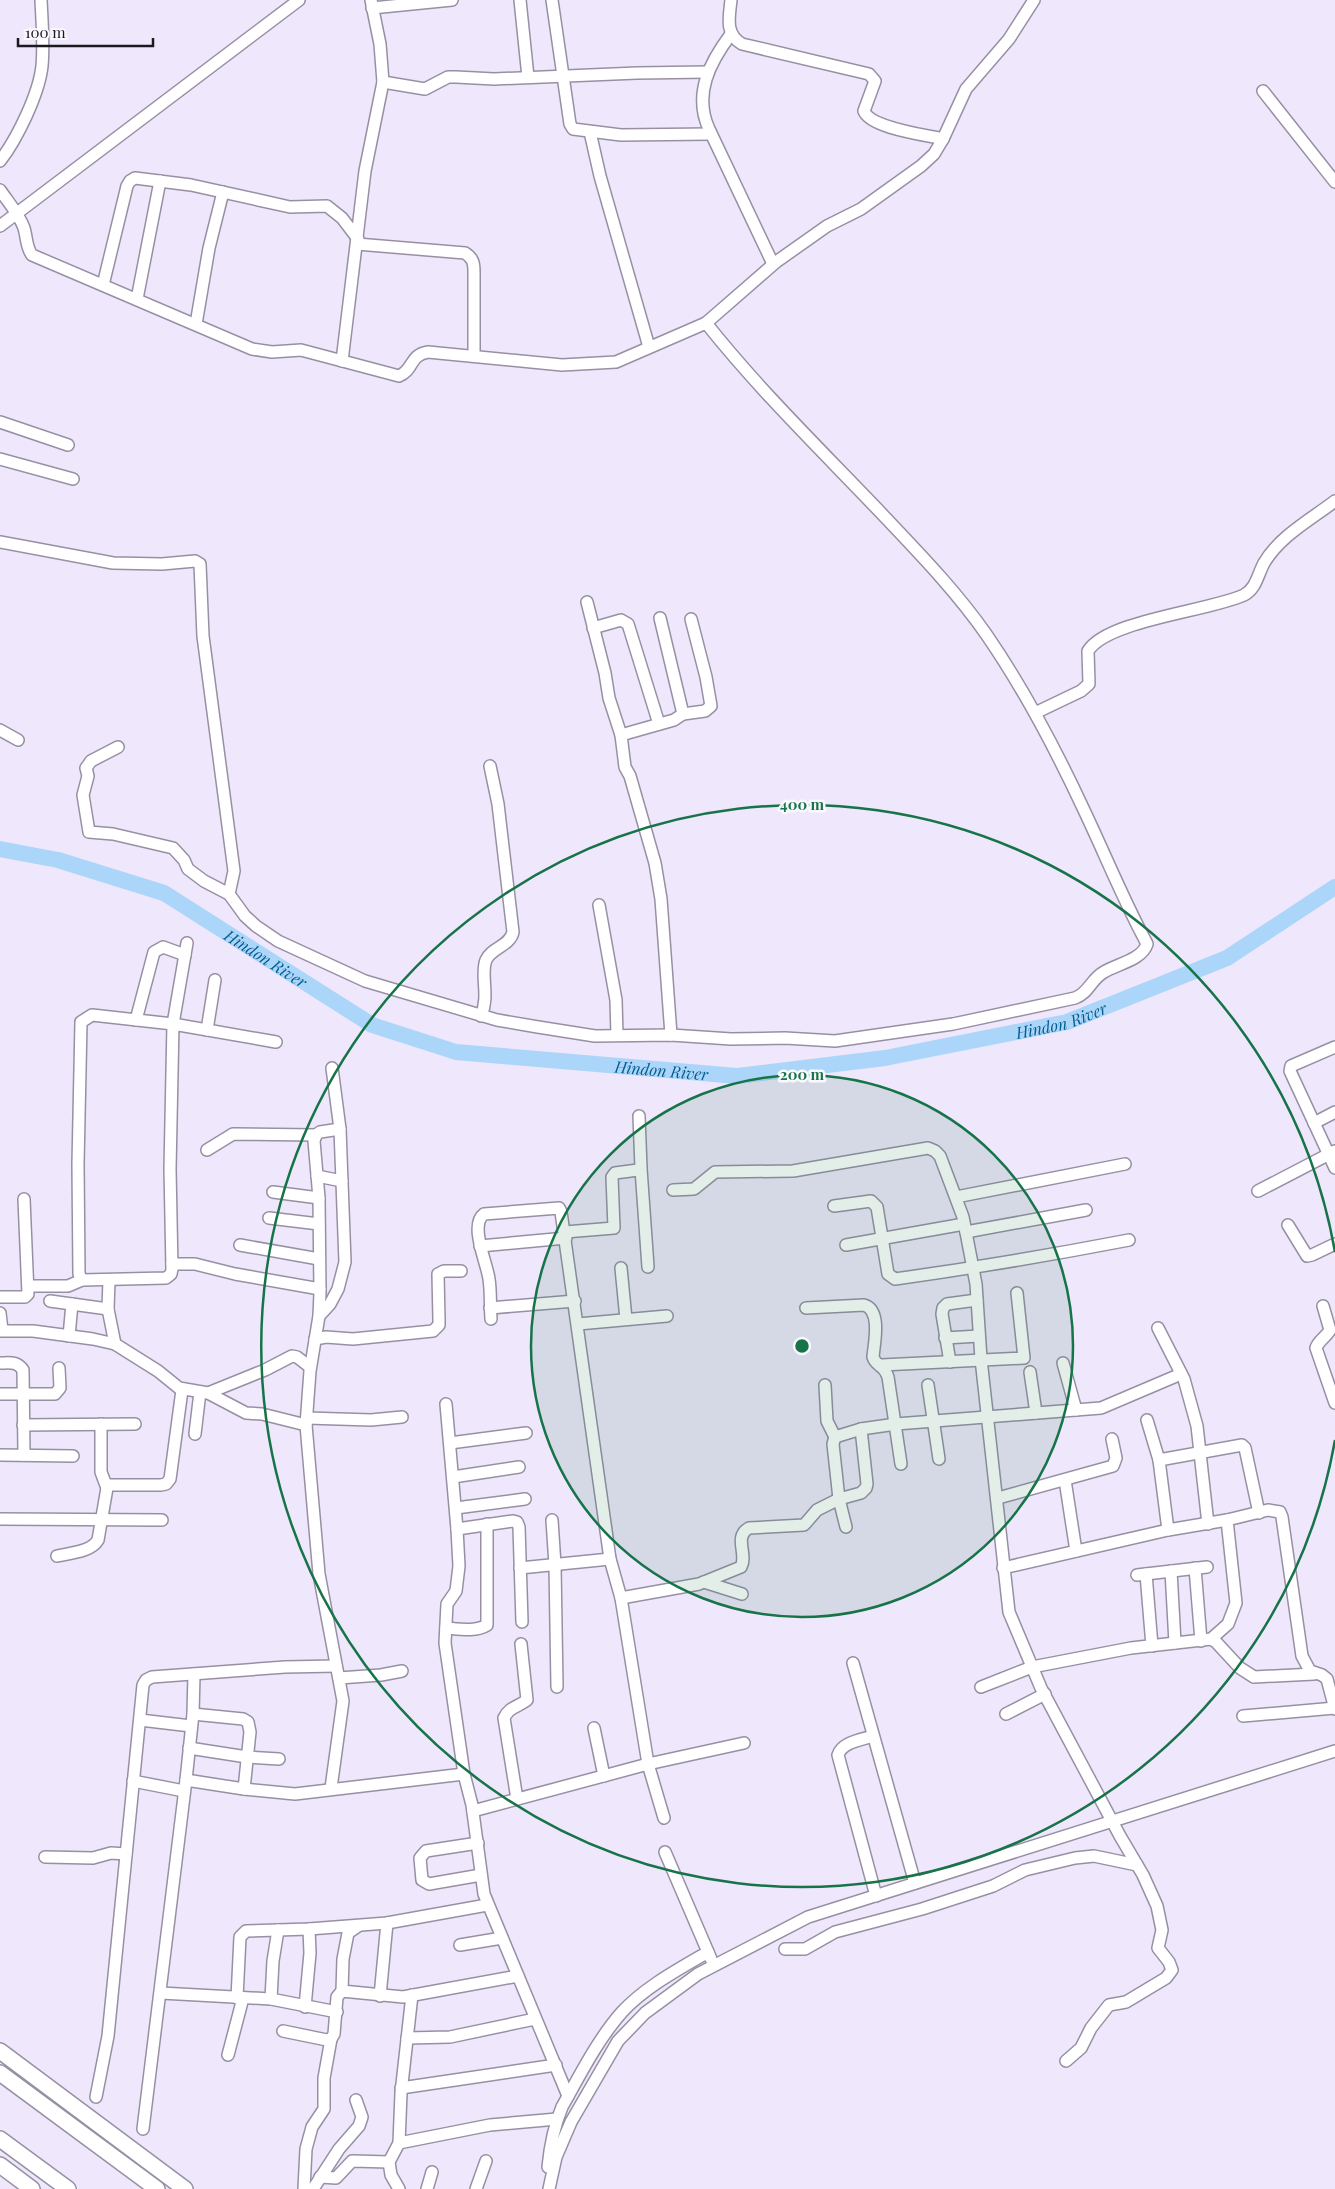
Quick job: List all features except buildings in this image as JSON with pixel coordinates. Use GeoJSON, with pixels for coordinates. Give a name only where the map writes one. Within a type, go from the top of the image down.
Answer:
{"type":"FeatureCollection","features":[{"type":"Feature","properties":{"kind":"main road"},"geometry":{"type":"LineString","coordinates":[[0,2051],[185,2189]]}},
{"type":"Feature","properties":{"kind":"main road"},"geometry":{"type":"LineString","coordinates":[[0,2073],[157,2189]]}},
{"type":"Feature","properties":{"kind":"main road"},"geometry":{"type":"LineString","coordinates":[[0,2139],[68,2189]]}},
{"type":"Feature","properties":{"kind":"main road"},"geometry":{"type":"LineString","coordinates":[[0,2165],[32,2189]]}},
{"type":"Feature","properties":{"kind":"street"},"geometry":{"type":"LineString","coordinates":[[0,161],[9,149],[28,108],[41,68],[41,0]]}},
{"type":"Feature","properties":{"kind":"street"},"geometry":{"type":"LineString","coordinates":[[0,226],[299,0]]}},
{"type":"Feature","properties":{"kind":"street"},"geometry":{"type":"LineString","coordinates":[[342,361],[358,242],[365,171],[383,82],[380,44],[372,4],[451,0]]}},
{"type":"Feature","properties":{"kind":"street"},"geometry":{"type":"LineString","coordinates":[[520,0],[528,77]]}},
{"type":"Feature","properties":{"kind":"street"},"geometry":{"type":"LineString","coordinates":[[552,0],[570,124],[573,129],[590,132],[653,136],[711,134]]}},
{"type":"Feature","properties":{"kind":"street"},"geometry":{"type":"LineString","coordinates":[[731,0],[729,27],[735,40],[742,44],[869,74],[876,81],[864,111],[869,120],[943,139]]}},
{"type":"Feature","properties":{"kind":"street"},"geometry":{"type":"LineString","coordinates":[[0,190],[24,229],[27,247],[32,255],[41,261],[252,348],[272,352],[301,350],[399,376],[405,373],[412,360],[421,354],[474,356],[562,365],[616,362],[706,323],[773,264],[827,226],[861,209],[921,166],[934,154],[943,139],[966,89],[1009,39],[1034,0]]}},
{"type":"Feature","properties":{"kind":"street"},"geometry":{"type":"LineString","coordinates":[[731,34],[717,53],[708,72],[703,112],[711,134],[773,264]]}},
{"type":"Feature","properties":{"kind":"street"},"geometry":{"type":"LineString","coordinates":[[383,82],[425,88],[448,77],[494,80],[564,75],[708,72]]}},
{"type":"Feature","properties":{"kind":"street"},"geometry":{"type":"LineString","coordinates":[[1263,91],[1335,182]]}},
{"type":"Feature","properties":{"kind":"street"},"geometry":{"type":"LineString","coordinates":[[590,132],[600,176],[649,347]]}},
{"type":"Feature","properties":{"kind":"street"},"geometry":{"type":"LineString","coordinates":[[103,285],[127,186],[130,181],[136,178],[223,192],[290,207],[327,206],[342,218],[358,242]]}},
{"type":"Feature","properties":{"kind":"street"},"geometry":{"type":"LineString","coordinates":[[137,299],[160,181]]}},
{"type":"Feature","properties":{"kind":"street"},"geometry":{"type":"LineString","coordinates":[[196,324],[209,248],[223,192]]}},
{"type":"Feature","properties":{"kind":"street"},"geometry":{"type":"LineString","coordinates":[[358,242],[465,253],[470,256],[474,261],[474,356]]}},
{"type":"Feature","properties":{"kind":"street"},"geometry":{"type":"LineString","coordinates":[[118,747],[91,761],[86,768],[88,776],[83,795],[89,832],[113,834],[174,848],[184,860],[188,869],[196,876],[229,894],[245,916],[256,926],[294,948],[365,981],[497,1020],[578,1034],[617,1036],[671,1035],[731,1039],[785,1038],[835,1041],[927,1028],[1075,998],[1086,992],[1098,976],[1142,953],[1147,944],[1035,713],[985,633],[946,584],[775,404],[706,323]]}},
{"type":"Feature","properties":{"kind":"street"},"geometry":{"type":"LineString","coordinates":[[0,422],[68,445]]}},
{"type":"Feature","properties":{"kind":"street"},"geometry":{"type":"LineString","coordinates":[[0,459],[73,479]]}},
{"type":"Feature","properties":{"kind":"street"},"geometry":{"type":"LineString","coordinates":[[1035,713],[1081,691],[1089,684],[1091,679],[1088,651],[1100,639],[1164,616],[1232,599],[1248,592],[1273,550],[1289,535],[1335,501]]}},
{"type":"Feature","properties":{"kind":"street"},"geometry":{"type":"LineString","coordinates":[[0,542],[114,564],[162,564],[196,561],[200,564],[203,636],[234,872],[229,894]]}},
{"type":"Feature","properties":{"kind":"street"},"geometry":{"type":"LineString","coordinates":[[587,602],[605,673],[609,698],[621,735],[625,767],[630,776],[646,830],[661,898],[671,1035]]}},
{"type":"Feature","properties":{"kind":"street"},"geometry":{"type":"LineString","coordinates":[[660,618],[683,714]]}},
{"type":"Feature","properties":{"kind":"street"},"geometry":{"type":"LineString","coordinates":[[621,735],[680,718],[683,714],[705,711],[711,706],[706,677],[691,619]]}},
{"type":"Feature","properties":{"kind":"street"},"geometry":{"type":"LineString","coordinates":[[594,628],[621,620],[628,624],[659,724]]}},
{"type":"Feature","properties":{"kind":"street"},"geometry":{"type":"LineString","coordinates":[[0,730],[18,740]]}},
{"type":"Feature","properties":{"kind":"street"},"geometry":{"type":"LineString","coordinates":[[481,1016],[486,1003],[485,962],[493,952],[510,938],[513,932],[498,804],[490,766]]}},
{"type":"Feature","properties":{"kind":"street"},"geometry":{"type":"LineString","coordinates":[[599,905],[614,992],[617,1036]]}},
{"type":"Feature","properties":{"kind":"street"},"geometry":{"type":"LineString","coordinates":[[29,1286],[68,1286],[82,1280],[166,1278],[171,1274],[170,1170],[173,1024],[187,943]]}},
{"type":"Feature","properties":{"kind":"street"},"geometry":{"type":"LineString","coordinates":[[136,1020],[154,952],[158,948],[163,948],[185,955]]}},
{"type":"Feature","properties":{"kind":"street"},"geometry":{"type":"LineString","coordinates":[[207,1030],[215,980]]}},
{"type":"Feature","properties":{"kind":"street"},"geometry":{"type":"LineString","coordinates":[[82,1280],[79,1274],[78,1164],[81,1022],[92,1015],[173,1024],[276,1042]]}},
{"type":"Feature","properties":{"kind":"street"},"geometry":{"type":"LineString","coordinates":[[1335,1047],[1300,1061],[1291,1066],[1290,1071],[1314,1122],[1332,1153],[1335,1168]]}},
{"type":"Feature","properties":{"kind":"street"},"geometry":{"type":"LineString","coordinates":[[319,1316],[330,1304],[338,1289],[344,1262],[340,1129],[332,1068]]}},
{"type":"Feature","properties":{"kind":"street"},"geometry":{"type":"LineString","coordinates":[[1314,1122],[1335,1112]]}},
{"type":"Feature","properties":{"kind":"street"},"geometry":{"type":"LineString","coordinates":[[639,1116],[648,1267]]}},
{"type":"Feature","properties":{"kind":"street"},"geometry":{"type":"LineString","coordinates":[[207,1150],[233,1134],[316,1135],[320,1132],[340,1129]]}},
{"type":"Feature","properties":{"kind":"street"},"geometry":{"type":"LineString","coordinates":[[316,1135],[314,1140],[319,1198],[320,1289],[319,1316],[310,1367],[306,1421],[319,1574],[343,1701],[331,1788]]}},
{"type":"Feature","properties":{"kind":"street"},"geometry":{"type":"LineString","coordinates":[[673,1190],[694,1188],[715,1172],[793,1171],[928,1148],[935,1150],[940,1156],[956,1197],[974,1268],[978,1300],[981,1359],[998,1498],[1009,1612],[1045,1694],[1157,1906],[1162,1930],[1158,1948],[1169,1962],[1172,1970],[1166,1978],[1126,2002],[1110,2005],[1091,2028],[1081,2048],[1066,2061]]}},
{"type":"Feature","properties":{"kind":"street"},"geometry":{"type":"LineString","coordinates":[[1258,1191],[1332,1153]]}},
{"type":"Feature","properties":{"kind":"street"},"geometry":{"type":"LineString","coordinates":[[956,1197],[1125,1164]]}},
{"type":"Feature","properties":{"kind":"street"},"geometry":{"type":"LineString","coordinates":[[480,1246],[614,1228],[612,1177],[618,1171],[641,1169]]}},
{"type":"Feature","properties":{"kind":"street"},"geometry":{"type":"LineString","coordinates":[[317,1176],[342,1180]]}},
{"type":"Feature","properties":{"kind":"street"},"geometry":{"type":"LineString","coordinates":[[273,1192],[319,1198]]}},
{"type":"Feature","properties":{"kind":"street"},"geometry":{"type":"LineString","coordinates":[[0,1297],[25,1297],[28,1294],[24,1198]]}},
{"type":"Feature","properties":{"kind":"street"},"geometry":{"type":"LineString","coordinates":[[834,1206],[871,1201],[874,1203],[877,1207],[888,1274],[895,1279],[974,1268],[1007,1261],[1041,1258],[1129,1240]]}},
{"type":"Feature","properties":{"kind":"street"},"geometry":{"type":"LineString","coordinates":[[575,1301],[490,1313],[488,1272],[480,1246],[478,1221],[484,1214],[559,1208],[575,1301],[610,1559],[621,1598],[648,1764],[664,1818]]}},
{"type":"Feature","properties":{"kind":"street"},"geometry":{"type":"LineString","coordinates":[[846,1244],[1086,1210]]}},
{"type":"Feature","properties":{"kind":"street"},"geometry":{"type":"LineString","coordinates":[[269,1218],[319,1224]]}},
{"type":"Feature","properties":{"kind":"street"},"geometry":{"type":"LineString","coordinates":[[1288,1225],[1307,1256],[1335,1244]]}},
{"type":"Feature","properties":{"kind":"street"},"geometry":{"type":"LineString","coordinates":[[240,1245],[320,1259]]}},
{"type":"Feature","properties":{"kind":"street"},"geometry":{"type":"LineString","coordinates":[[172,1264],[195,1264],[235,1274],[320,1289]]}},
{"type":"Feature","properties":{"kind":"street"},"geometry":{"type":"LineString","coordinates":[[621,1268],[626,1319]]}},
{"type":"Feature","properties":{"kind":"street"},"geometry":{"type":"LineString","coordinates":[[315,1338],[326,1336],[352,1340],[433,1332],[439,1325],[440,1320],[438,1274],[444,1271],[461,1272]]}},
{"type":"Feature","properties":{"kind":"street"},"geometry":{"type":"LineString","coordinates":[[109,1280],[108,1309],[115,1344]]}},
{"type":"Feature","properties":{"kind":"street"},"geometry":{"type":"LineString","coordinates":[[806,1308],[869,1306],[875,1318],[873,1357],[876,1363],[882,1365],[1024,1358],[1017,1293]]}},
{"type":"Feature","properties":{"kind":"street"},"geometry":{"type":"LineString","coordinates":[[950,1362],[942,1308],[948,1304],[978,1300]]}},
{"type":"Feature","properties":{"kind":"street"},"geometry":{"type":"LineString","coordinates":[[50,1301],[108,1309]]}},
{"type":"Feature","properties":{"kind":"street"},"geometry":{"type":"LineString","coordinates":[[69,1336],[72,1304]]}},
{"type":"Feature","properties":{"kind":"street"},"geometry":{"type":"LineString","coordinates":[[1323,1306],[1330,1330],[1316,1348],[1335,1403]]}},
{"type":"Feature","properties":{"kind":"street"},"geometry":{"type":"LineString","coordinates":[[0,1313],[1,1330],[33,1331],[115,1344],[182,1390],[204,1392],[246,1413],[306,1421],[371,1420],[402,1417]]}},
{"type":"Feature","properties":{"kind":"street"},"geometry":{"type":"LineString","coordinates":[[578,1324],[667,1316]]}},
{"type":"Feature","properties":{"kind":"street"},"geometry":{"type":"LineString","coordinates":[[1158,1328],[1181,1374],[1197,1426],[1208,1524]]}},
{"type":"Feature","properties":{"kind":"street"},"geometry":{"type":"LineString","coordinates":[[945,1338],[979,1336]]}},
{"type":"Feature","properties":{"kind":"street"},"geometry":{"type":"LineString","coordinates":[[204,1392],[265,1370],[292,1356],[297,1357],[310,1367]]}},
{"type":"Feature","properties":{"kind":"street"},"geometry":{"type":"LineString","coordinates":[[0,1363],[20,1364],[23,1370],[24,1455]]}},
{"type":"Feature","properties":{"kind":"street"},"geometry":{"type":"LineString","coordinates":[[1063,1363],[1076,1410]]}},
{"type":"Feature","properties":{"kind":"street"},"geometry":{"type":"LineString","coordinates":[[882,1365],[888,1377],[901,1464]]}},
{"type":"Feature","properties":{"kind":"street"},"geometry":{"type":"LineString","coordinates":[[0,1394],[55,1394],[58,1392],[59,1368]]}},
{"type":"Feature","properties":{"kind":"street"},"geometry":{"type":"LineString","coordinates":[[1030,1372],[1036,1413]]}},
{"type":"Feature","properties":{"kind":"street"},"geometry":{"type":"LineString","coordinates":[[835,1437],[860,1429],[896,1424],[1101,1408],[1181,1374]]}},
{"type":"Feature","properties":{"kind":"street"},"geometry":{"type":"LineString","coordinates":[[825,1385],[827,1421],[835,1437],[833,1444],[839,1499],[846,1528]]}},
{"type":"Feature","properties":{"kind":"street"},"geometry":{"type":"LineString","coordinates":[[928,1385],[939,1459]]}},
{"type":"Feature","properties":{"kind":"street"},"geometry":{"type":"LineString","coordinates":[[107,1488],[114,1484],[161,1485],[166,1484],[170,1479],[182,1390]]}},
{"type":"Feature","properties":{"kind":"street"},"geometry":{"type":"LineString","coordinates":[[195,1434],[204,1392]]}},
{"type":"Feature","properties":{"kind":"street"},"geometry":{"type":"LineString","coordinates":[[446,1404],[458,1528],[458,1578],[456,1592],[448,1601],[445,1643],[464,1774],[478,1842],[481,1875],[487,1905],[568,2096]]}},
{"type":"Feature","properties":{"kind":"street"},"geometry":{"type":"LineString","coordinates":[[1147,1420],[1159,1460],[1168,1530]]}},
{"type":"Feature","properties":{"kind":"street"},"geometry":{"type":"LineString","coordinates":[[57,1556],[90,1548],[98,1540],[107,1488],[101,1472],[101,1424]]}},
{"type":"Feature","properties":{"kind":"street"},"geometry":{"type":"LineString","coordinates":[[23,1425],[135,1424]]}},
{"type":"Feature","properties":{"kind":"street"},"geometry":{"type":"LineString","coordinates":[[621,1598],[704,1582],[741,1567],[743,1561],[740,1538],[743,1532],[749,1528],[804,1525],[812,1514],[839,1499],[861,1492],[866,1488],[860,1429]]}},
{"type":"Feature","properties":{"kind":"street"},"geometry":{"type":"LineString","coordinates":[[450,1443],[526,1433]]}},
{"type":"Feature","properties":{"kind":"street"},"geometry":{"type":"LineString","coordinates":[[998,1498],[1113,1466],[1116,1458],[1112,1439]]}},
{"type":"Feature","properties":{"kind":"street"},"geometry":{"type":"LineString","coordinates":[[1159,1460],[1240,1444],[1244,1446],[1258,1513]]}},
{"type":"Feature","properties":{"kind":"street"},"geometry":{"type":"LineString","coordinates":[[0,1456],[73,1456]]}},
{"type":"Feature","properties":{"kind":"street"},"geometry":{"type":"LineString","coordinates":[[453,1477],[519,1467]]}},
{"type":"Feature","properties":{"kind":"street"},"geometry":{"type":"LineString","coordinates":[[1065,1480],[1076,1551]]}},
{"type":"Feature","properties":{"kind":"street"},"geometry":{"type":"LineString","coordinates":[[456,1508],[525,1499]]}},
{"type":"Feature","properties":{"kind":"street"},"geometry":{"type":"LineString","coordinates":[[1004,1568],[1168,1530],[1208,1524],[1274,1510],[1280,1512],[1302,1656],[1305,1666],[1314,1674]]}},
{"type":"Feature","properties":{"kind":"street"},"geometry":{"type":"LineString","coordinates":[[0,1519],[162,1520]]}},
{"type":"Feature","properties":{"kind":"street"},"geometry":{"type":"LineString","coordinates":[[458,1528],[513,1520],[517,1522],[519,1527],[522,1622]]}},
{"type":"Feature","properties":{"kind":"street"},"geometry":{"type":"LineString","coordinates":[[552,1520],[555,1565],[557,1687]]}},
{"type":"Feature","properties":{"kind":"street"},"geometry":{"type":"LineString","coordinates":[[1206,1640],[1228,1624],[1236,1603],[1227,1520]]}},
{"type":"Feature","properties":{"kind":"street"},"geometry":{"type":"LineString","coordinates":[[446,1628],[482,1628],[487,1625],[487,1524]]}},
{"type":"Feature","properties":{"kind":"street"},"geometry":{"type":"LineString","coordinates":[[520,1568],[610,1559]]}},
{"type":"Feature","properties":{"kind":"street"},"geometry":{"type":"LineString","coordinates":[[1152,1646],[1142,1574],[1201,1568],[1206,1640]]}},
{"type":"Feature","properties":{"kind":"street"},"geometry":{"type":"LineString","coordinates":[[1171,1571],[1175,1643]]}},
{"type":"Feature","properties":{"kind":"street"},"geometry":{"type":"LineString","coordinates":[[704,1582],[742,1594]]}},
{"type":"Feature","properties":{"kind":"street"},"geometry":{"type":"LineString","coordinates":[[981,1687],[1032,1667],[1131,1648],[1206,1640],[1216,1642],[1240,1668],[1254,1677],[1322,1675],[1327,1680],[1335,1708],[1244,1716]]}},
{"type":"Feature","properties":{"kind":"street"},"geometry":{"type":"LineString","coordinates":[[516,1799],[504,1718],[512,1707],[522,1705],[527,1700],[521,1644]]}},
{"type":"Feature","properties":{"kind":"street"},"geometry":{"type":"LineString","coordinates":[[853,1663],[915,1883]]}},
{"type":"Feature","properties":{"kind":"street"},"geometry":{"type":"LineString","coordinates":[[96,2097],[108,2036],[143,1685],[146,1680],[152,1677],[301,1666],[336,1666]]}},
{"type":"Feature","properties":{"kind":"street"},"geometry":{"type":"LineString","coordinates":[[339,1678],[372,1676],[402,1671]]}},
{"type":"Feature","properties":{"kind":"street"},"geometry":{"type":"LineString","coordinates":[[143,2129],[192,1726],[194,1674]]}},
{"type":"Feature","properties":{"kind":"street"},"geometry":{"type":"LineString","coordinates":[[1006,1714],[1045,1694]]}},
{"type":"Feature","properties":{"kind":"street"},"geometry":{"type":"LineString","coordinates":[[193,1714],[243,1719],[248,1722],[250,1732],[244,1789]]}},
{"type":"Feature","properties":{"kind":"street"},"geometry":{"type":"LineString","coordinates":[[140,1720],[192,1726]]}},
{"type":"Feature","properties":{"kind":"street"},"geometry":{"type":"LineString","coordinates":[[594,1728],[604,1776]]}},
{"type":"Feature","properties":{"kind":"street"},"geometry":{"type":"LineString","coordinates":[[873,1736],[845,1746],[840,1749],[838,1755],[876,1896]]}},
{"type":"Feature","properties":{"kind":"street"},"geometry":{"type":"LineString","coordinates":[[473,1811],[648,1764],[744,1743]]}},
{"type":"Feature","properties":{"kind":"street"},"geometry":{"type":"LineString","coordinates":[[189,1748],[247,1757],[280,1759]]}},
{"type":"Feature","properties":{"kind":"street"},"geometry":{"type":"LineString","coordinates":[[548,2189],[556,2157],[571,2122],[618,2041],[645,2013],[698,1974],[808,1918],[1112,1820],[1335,1751]]}},
{"type":"Feature","properties":{"kind":"street"},"geometry":{"type":"LineString","coordinates":[[133,1781],[295,1794],[331,1788],[464,1774]]}},
{"type":"Feature","properties":{"kind":"street"},"geometry":{"type":"LineString","coordinates":[[478,1842],[426,1851],[420,1858],[422,1880],[429,1884],[481,1875]]}},
{"type":"Feature","properties":{"kind":"street"},"geometry":{"type":"LineString","coordinates":[[664,1852],[715,1965]]}},
{"type":"Feature","properties":{"kind":"street"},"geometry":{"type":"LineString","coordinates":[[45,1857],[92,1858],[111,1853],[126,1854]]}},
{"type":"Feature","properties":{"kind":"street"},"geometry":{"type":"LineString","coordinates":[[784,1949],[805,1949],[836,1932],[922,1909],[993,1886],[1025,1870],[1075,1858],[1094,1856],[1137,1865]]}},
{"type":"Feature","properties":{"kind":"street"},"geometry":{"type":"LineString","coordinates":[[228,2054],[240,1998],[240,1937],[242,1933],[246,1931],[309,1929],[388,1923],[487,1905]]}},
{"type":"Feature","properties":{"kind":"street"},"geometry":{"type":"LineString","coordinates":[[380,1996],[388,1923]]}},
{"type":"Feature","properties":{"kind":"street"},"geometry":{"type":"LineString","coordinates":[[304,2189],[306,2149],[312,2127],[324,2109],[324,2078],[331,2038],[334,2034],[337,1997],[342,1991],[348,1933],[359,1926]]}},
{"type":"Feature","properties":{"kind":"street"},"geometry":{"type":"LineString","coordinates":[[305,2007],[310,1953],[309,1929]]}},
{"type":"Feature","properties":{"kind":"street"},"geometry":{"type":"LineString","coordinates":[[271,1999],[273,1961],[278,1930]]}},
{"type":"Feature","properties":{"kind":"street"},"geometry":{"type":"LineString","coordinates":[[460,1945],[502,1938]]}},
{"type":"Feature","properties":{"kind":"street"},"geometry":{"type":"LineString","coordinates":[[548,2189],[550,2151],[557,2119],[568,2096],[611,2026],[635,2000],[677,1970],[708,1952]]}},
{"type":"Feature","properties":{"kind":"street"},"geometry":{"type":"LineString","coordinates":[[342,1991],[380,1996],[412,1995],[518,1976]]}},
{"type":"Feature","properties":{"kind":"street"},"geometry":{"type":"LineString","coordinates":[[161,1993],[271,1999],[337,2012]]}},
{"type":"Feature","properties":{"kind":"street"},"geometry":{"type":"LineString","coordinates":[[399,2189],[391,2175],[390,2162],[398,2143],[412,1995]]}},
{"type":"Feature","properties":{"kind":"street"},"geometry":{"type":"LineString","coordinates":[[407,2038],[450,2037],[535,2020]]}},
{"type":"Feature","properties":{"kind":"street"},"geometry":{"type":"LineString","coordinates":[[283,2031],[327,2040],[331,2038]]}},
{"type":"Feature","properties":{"kind":"street"},"geometry":{"type":"LineString","coordinates":[[402,2088],[556,2065]]}},
{"type":"Feature","properties":{"kind":"street"},"geometry":{"type":"LineString","coordinates":[[313,2189],[339,2149],[359,2126],[362,2117],[356,2100]]}},
{"type":"Feature","properties":{"kind":"street"},"geometry":{"type":"LineString","coordinates":[[398,2143],[490,2125],[557,2119]]}},
{"type":"Feature","properties":{"kind":"street"},"geometry":{"type":"LineString","coordinates":[[320,2177],[336,2178],[352,2161],[390,2162]]}},
{"type":"Feature","properties":{"kind":"street"},"geometry":{"type":"LineString","coordinates":[[476,2189],[486,2161]]}},
{"type":"Feature","properties":{"kind":"street"},"geometry":{"type":"LineString","coordinates":[[427,2189],[432,2172]]}},
{"type":"Feature","properties":{"kind":"waterway","name":"Hindon River"},"geometry":{"type":"LineString","coordinates":[[0,849],[58,860],[164,893],[372,1025],[456,1052],[737,1076],[885,1058],[1067,1022],[1227,958],[1335,887]]}}]}
